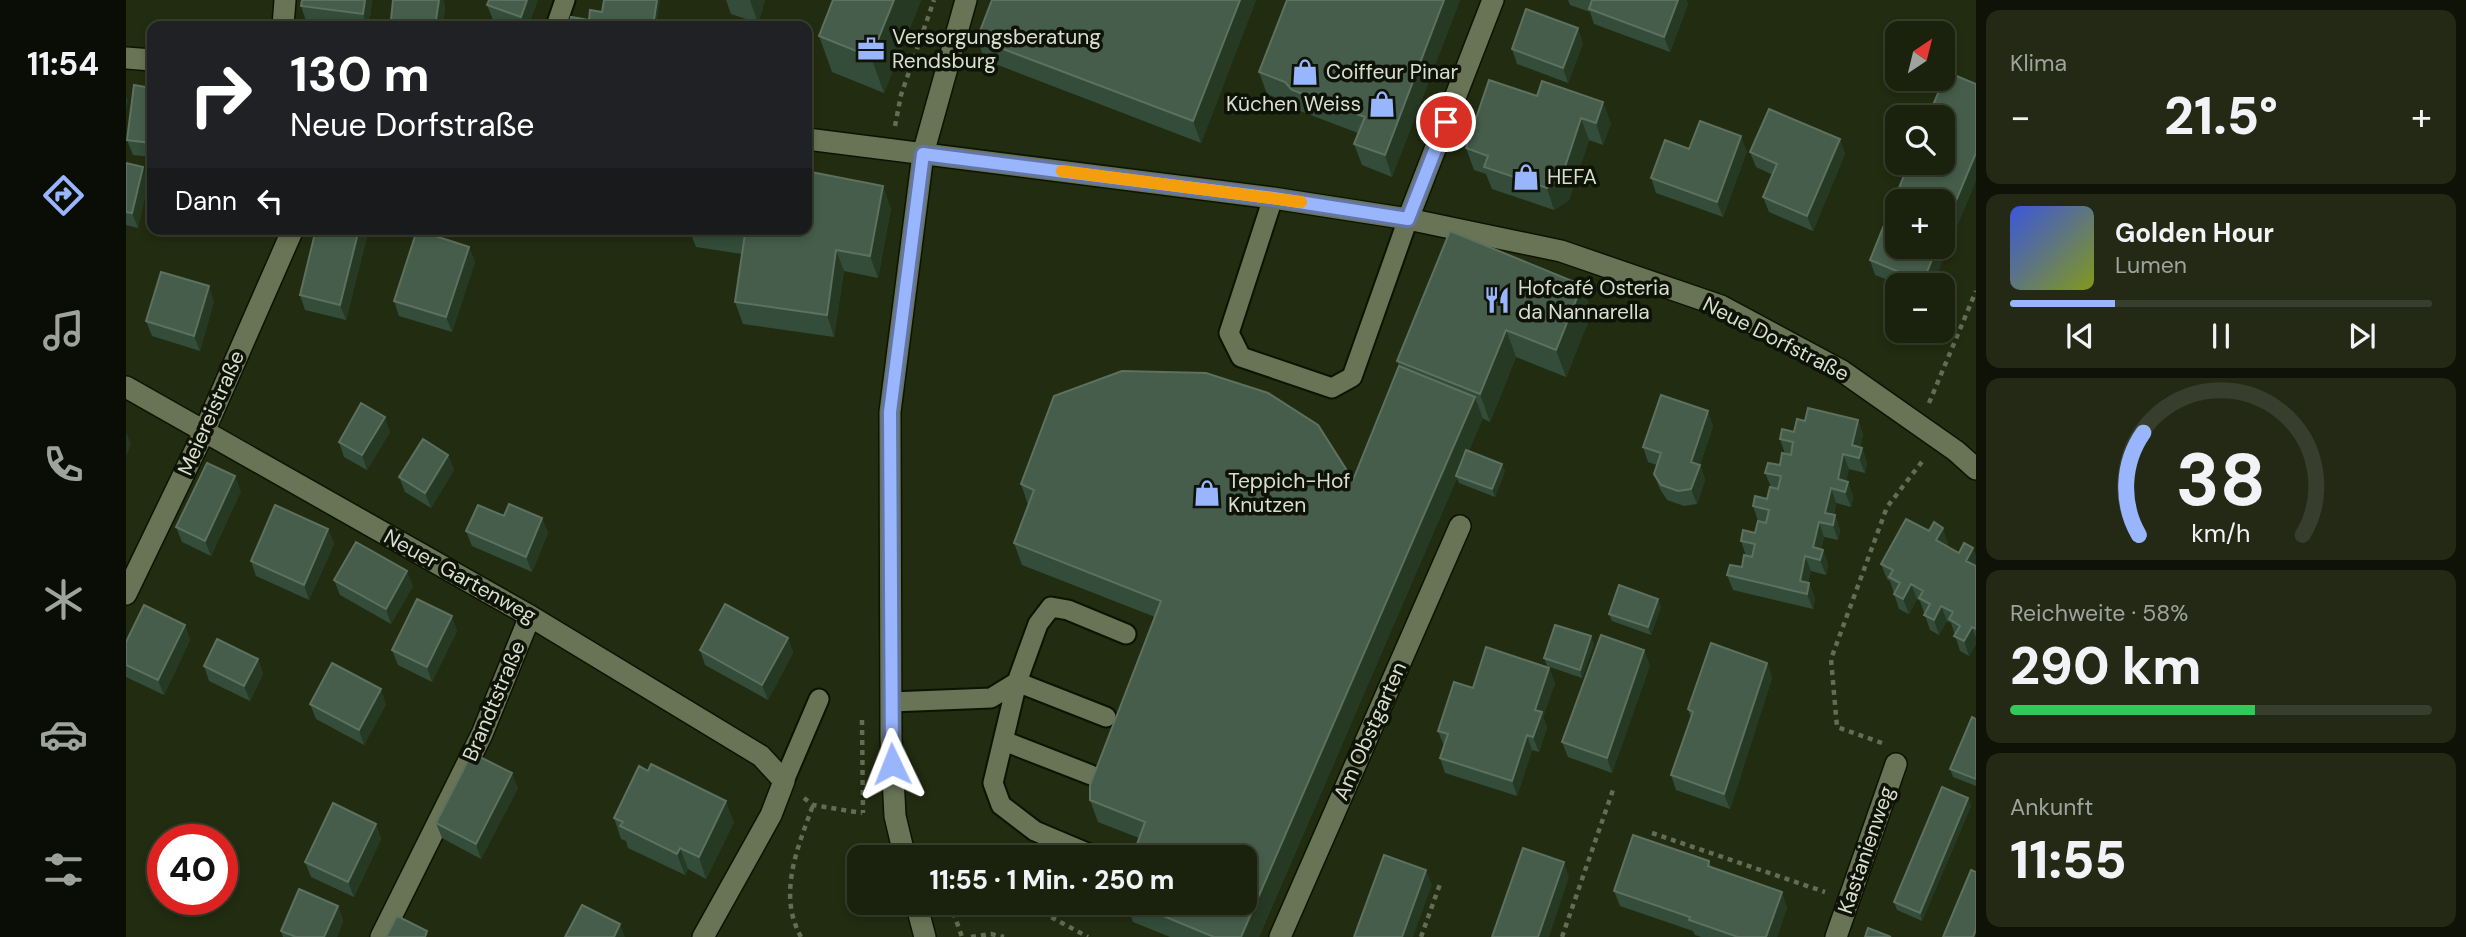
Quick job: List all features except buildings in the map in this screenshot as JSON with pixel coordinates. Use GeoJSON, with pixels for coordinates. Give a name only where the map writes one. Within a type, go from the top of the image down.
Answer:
{"type":"FeatureCollection","features":[{"type":"Feature","properties":{"kind":"street"},"geometry":{"type":"LineString","coordinates":[[283,21],[285,0]]}},
{"type":"Feature","properties":{"kind":"street"},"geometry":{"type":"LineString","coordinates":[[902,845],[895,816],[891,702],[890,412],[923,154],[966,0]]}},
{"type":"Feature","properties":{"kind":"street"},"geometry":{"type":"LineString","coordinates":[[1408,219],[1493,0]]}},
{"type":"Feature","properties":{"kind":"street"},"geometry":{"type":"LineString","coordinates":[[126,58],[147,60]]}},
{"type":"Feature","properties":{"kind":"street","name":"Neue Dorfstraße"},"geometry":{"type":"LineString","coordinates":[[812,140],[1273,198],[1408,219],[1561,251],[1721,306],[1843,371],[1940,439],[1976,469]]}},
{"type":"Feature","properties":{"kind":"street","name":"Meiereistraße"},"geometry":{"type":"LineString","coordinates":[[126,594],[204,432],[290,235]]}},
{"type":"Feature","properties":{"kind":"street","name":"Neuer Gartenweg"},"geometry":{"type":"LineString","coordinates":[[126,387],[530,616],[761,756],[784,781]]}},
{"type":"Feature","properties":{"kind":"street","name":"Am Obstgarten"},"geometry":{"type":"LineString","coordinates":[[1280,937],[1460,526]]}},
{"type":"Feature","properties":{"kind":"street","name":"Brandtstraße"},"geometry":{"type":"LineString","coordinates":[[381,937],[482,734],[530,616]]}},
{"type":"Feature","properties":{"kind":"street","name":"Kastanienweg"},"geometry":{"type":"LineString","coordinates":[[1836,937],[1896,764]]}},
{"type":"Feature","properties":{"kind":"street"},"geometry":{"type":"LineString","coordinates":[[702,937],[771,815],[784,781]]}},
{"type":"Feature","properties":{"kind":"street"},"geometry":{"type":"LineString","coordinates":[[919,915],[925,937]]}},
{"type":"Feature","properties":{"kind":"lane"},"geometry":{"type":"LineString","coordinates":[[558,21],[565,0]]}},
{"type":"Feature","properties":{"kind":"lane"},"geometry":{"type":"LineString","coordinates":[[1273,198],[1229,333],[1241,357],[1332,388],[1352,377],[1408,219]]}},
{"type":"Feature","properties":{"kind":"lane"},"geometry":{"type":"LineString","coordinates":[[1068,845],[1034,831],[1001,805],[993,783],[1017,682],[1038,624],[1052,607],[1068,610],[1126,635]]}},
{"type":"Feature","properties":{"kind":"lane"},"geometry":{"type":"LineString","coordinates":[[891,702],[991,698],[1017,682]]}},
{"type":"Feature","properties":{"kind":"lane"},"geometry":{"type":"LineString","coordinates":[[1017,682],[1106,717]]}},
{"type":"Feature","properties":{"kind":"lane"},"geometry":{"type":"LineString","coordinates":[[784,781],[819,699]]}},
{"type":"Feature","properties":{"kind":"lane"},"geometry":{"type":"LineString","coordinates":[[1004,741],[1091,775]]}},
{"type":"Feature","properties":{"kind":"path"},"geometry":{"type":"LineString","coordinates":[[1920,425],[1976,291]]}},
{"type":"Feature","properties":{"kind":"path"},"geometry":{"type":"LineString","coordinates":[[1896,764],[1902,750],[1837,727],[1831,659],[1887,507],[1940,439]]}},
{"type":"Feature","properties":{"kind":"path"},"geometry":{"type":"LineString","coordinates":[[1562,937],[1614,787]]}},
{"type":"Feature","properties":{"kind":"path"},"geometry":{"type":"LineString","coordinates":[[801,937],[791,920],[791,865],[813,805],[895,816]]}},
{"type":"Feature","properties":{"kind":"path"},"geometry":{"type":"LineString","coordinates":[[1653,833],[1849,900]]}},
{"type":"Feature","properties":{"kind":"path"},"geometry":{"type":"LineString","coordinates":[[1421,937],[1440,884]]}},
{"type":"Feature","properties":{"kind":"path"},"geometry":{"type":"LineString","coordinates":[[954,915],[962,937]]}},
{"type":"Feature","properties":{"kind":"path"},"geometry":{"type":"LineString","coordinates":[[1047,915],[1088,937]]}},
{"type":"Feature","properties":{"kind":"path"},"geometry":{"type":"LineString","coordinates":[[971,937],[991,934],[1003,937]]}},
{"type":"Feature","properties":{"kind":"slow traffic"},"geometry":{"type":"LineString","coordinates":[[1062,171],[1301,202]]}},
{"type":"Feature","properties":{"kind":"place","name":"Versorgungsberatung Rendsburg"},"geometry":{"type":"Point","coordinates":[871,49]}},
{"type":"Feature","properties":{"kind":"place","name":"Coiffeur Pinar"},"geometry":{"type":"Point","coordinates":[1305,72]}},
{"type":"Feature","properties":{"kind":"place","name":"Küchen Weiss"},"geometry":{"type":"Point","coordinates":[1382,104]}},
{"type":"Feature","properties":{"kind":"place","name":"HEFA"},"geometry":{"type":"Point","coordinates":[1526,177]}},
{"type":"Feature","properties":{"kind":"place","name":"Hofcafé Osteria da Nannarella"},"geometry":{"type":"Point","coordinates":[1497,300]}},
{"type":"Feature","properties":{"kind":"place","name":"Teppich-Hof Knutzen"},"geometry":{"type":"Point","coordinates":[1207,493]}},
{"type":"Feature","properties":{"kind":"route"},"geometry":{"type":"LineString","coordinates":[[892,764],[890,412],[923,154],[1273,198],[1408,219],[1446,122]]}}]}
